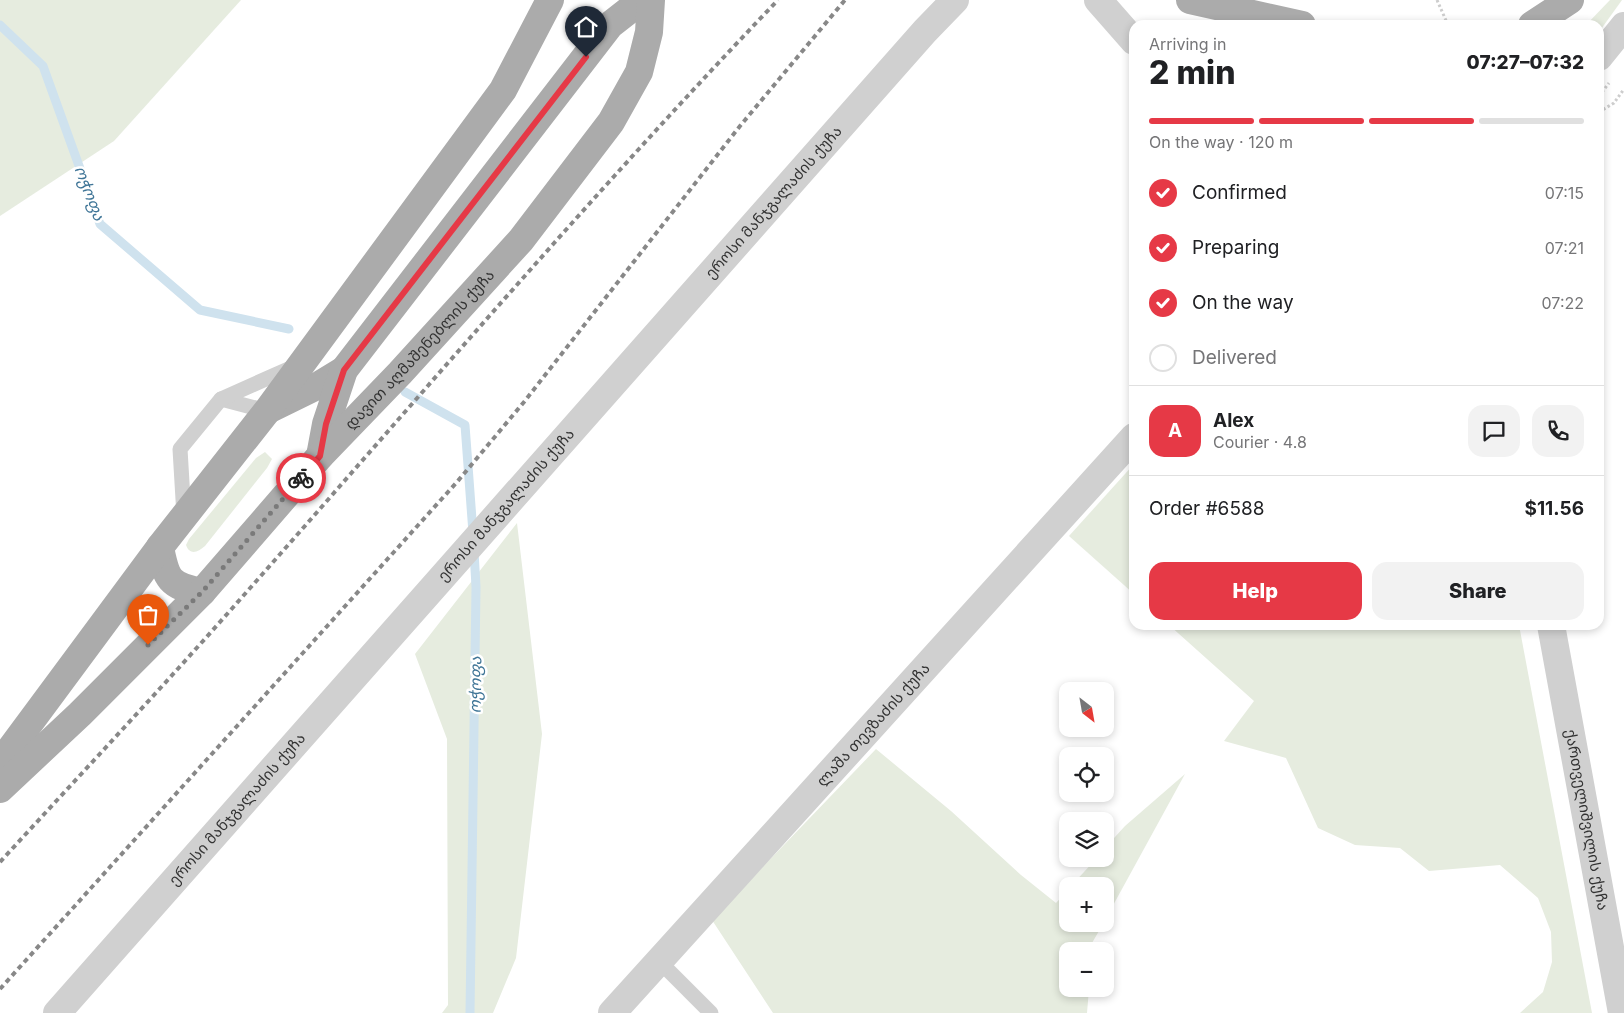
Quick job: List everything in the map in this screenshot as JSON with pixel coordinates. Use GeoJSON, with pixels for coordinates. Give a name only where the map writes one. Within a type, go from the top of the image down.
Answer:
{"type":"FeatureCollection","features":[{"type":"Feature","properties":{"kind":"main road"},"geometry":{"type":"LineString","coordinates":[[0,763],[160,547],[267,411],[503,90],[550,0]]}},
{"type":"Feature","properties":{"kind":"main road"},"geometry":{"type":"LineString","coordinates":[[320,456],[326,424],[344,370],[610,25],[642,0]]}},
{"type":"Feature","properties":{"kind":"main road","name":"დავით აღმაშენებლის ქუჩა"},"geometry":{"type":"LineString","coordinates":[[0,789],[80,714],[202,592],[320,456],[400,373],[521,240],[611,122],[639,72],[649,32],[651,0]]}},
{"type":"Feature","properties":{"kind":"main road"},"geometry":{"type":"LineString","coordinates":[[1190,0],[1280,20]]}},
{"type":"Feature","properties":{"kind":"main road"},"geometry":{"type":"LineString","coordinates":[[1540,20],[1570,0]]}},
{"type":"Feature","properties":{"kind":"main road"},"geometry":{"type":"LineString","coordinates":[[267,411],[321,384],[344,370]]}},
{"type":"Feature","properties":{"kind":"main road"},"geometry":{"type":"LineString","coordinates":[[160,547],[164,571],[178,588],[202,592]]}},
{"type":"Feature","properties":{"kind":"street","name":"ეროსი მანჯგალაძის ქუჩა"},"geometry":{"type":"LineString","coordinates":[[57,1013],[448,573],[918,38],[955,0]]}},
{"type":"Feature","properties":{"kind":"street"},"geometry":{"type":"LineString","coordinates":[[1098,0],[1129,35]]}},
{"type":"Feature","properties":{"kind":"street"},"geometry":{"type":"LineString","coordinates":[[1604,51],[1624,26]]}},
{"type":"Feature","properties":{"kind":"street","name":"ლაშა თევზაძის ქუჩა"},"geometry":{"type":"LineString","coordinates":[[612,1013],[1129,443]]}},
{"type":"Feature","properties":{"kind":"street","name":"ქართველიშვილის ქუჩა"},"geometry":{"type":"LineString","coordinates":[[1552,630],[1622,1013]]}},
{"type":"Feature","properties":{"kind":"lane"},"geometry":{"type":"LineString","coordinates":[[184,517],[180,449],[221,399],[303,362]]}},
{"type":"Feature","properties":{"kind":"lane"},"geometry":{"type":"LineString","coordinates":[[221,399],[267,411]]}},
{"type":"Feature","properties":{"kind":"lane"},"geometry":{"type":"LineString","coordinates":[[659,961],[711,1013]]}},
{"type":"Feature","properties":{"kind":"path"},"geometry":{"type":"LineString","coordinates":[[1438,0],[1446,20]]}},
{"type":"Feature","properties":{"kind":"path"},"geometry":{"type":"LineString","coordinates":[[1604,109],[1614,103],[1624,90]]}},
{"type":"Feature","properties":{"kind":"shaded area"},"geometry":{"type":"Polygon","coordinates":[[[0,0],[241,0],[114,141],[0,216],[0,0]]]}},
{"type":"Feature","properties":{"kind":"shaded area"},"geometry":{"type":"Polygon","coordinates":[[[1610,0],[1622,0],[1604,25],[1604,20],[1591,20],[1610,0]]]}},
{"type":"Feature","properties":{"kind":"shaded area"},"geometry":{"type":"Polygon","coordinates":[[[265,452],[272,459],[267,468],[205,546],[194,552],[190,551],[186,545],[189,539],[256,458],[265,452]]]}},
{"type":"Feature","properties":{"kind":"shaded area"},"geometry":{"type":"Polygon","coordinates":[[[1129,470],[1129,590],[1069,536],[1129,470]]]}},
{"type":"Feature","properties":{"kind":"shaded area"},"geometry":{"type":"Polygon","coordinates":[[[517,523],[542,734],[516,958],[493,1013],[442,1013],[448,1005],[447,739],[415,654],[517,523]]]}},
{"type":"Feature","properties":{"kind":"shaded area"},"geometry":{"type":"Polygon","coordinates":[[[1175,630],[1520,630],[1592,1013],[1520,1013],[1543,992],[1552,962],[1551,932],[1538,898],[1500,865],[1429,871],[1400,848],[1355,845],[1318,828],[1286,758],[1224,741],[1254,701],[1175,630]]]}},
{"type":"Feature","properties":{"kind":"shaded area"},"geometry":{"type":"Polygon","coordinates":[[[876,749],[951,811],[1021,875],[1056,903],[1059,900],[1059,932],[1098,932],[1093,942],[1059,942],[1059,997],[1088,997],[1087,1013],[773,1013],[712,920],[876,749]]]}},
{"type":"Feature","properties":{"kind":"shaded area"},"geometry":{"type":"Polygon","coordinates":[[[1185,774],[1114,904],[1114,877],[1079,877],[1089,867],[1114,867],[1114,838],[1125,826],[1185,774]]]}},
{"type":"Feature","properties":{"kind":"waterway","name":"ოჭოფა"},"geometry":{"type":"LineString","coordinates":[[0,25],[43,66],[100,224],[200,310],[289,329]]}},
{"type":"Feature","properties":{"kind":"waterway","name":"ოჭოფა"},"geometry":{"type":"LineString","coordinates":[[405,392],[465,425],[473,533]]}},
{"type":"Feature","properties":{"kind":"waterway","name":"ოჭოფა"},"geometry":{"type":"LineString","coordinates":[[470,1013],[476,587],[474,551]]}},
{"type":"Feature","properties":{"kind":"railway"},"geometry":{"type":"LineString","coordinates":[[0,862],[207,637],[572,223],[778,0]]}},
{"type":"Feature","properties":{"kind":"railway"},"geometry":{"type":"LineString","coordinates":[[0,989],[457,482],[524,402],[740,126],[845,0]]}},
{"type":"Feature","properties":{"kind":"way so far"},"geometry":{"type":"LineString","coordinates":[[148,645],[202,592],[301,478]]}},
{"type":"Feature","properties":{"kind":"route"},"geometry":{"type":"LineString","coordinates":[[301,478],[320,456],[326,424],[344,370],[586,57]]}}]}
